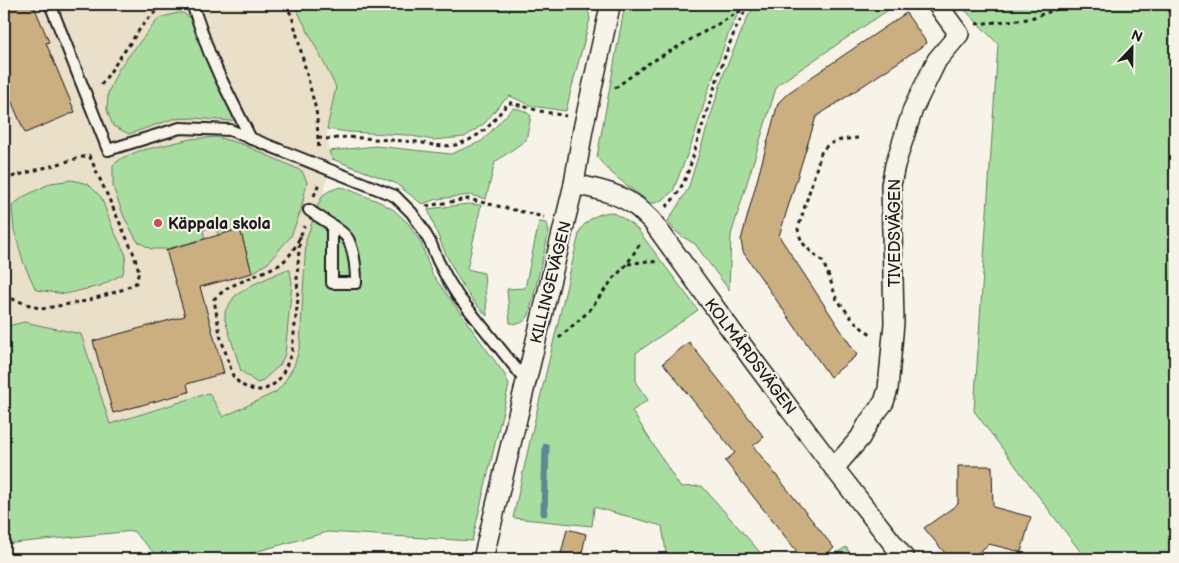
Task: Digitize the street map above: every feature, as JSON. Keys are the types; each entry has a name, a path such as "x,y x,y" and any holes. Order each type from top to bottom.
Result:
{"street":[{"name":"KILLINGEVÄGEN","path":"482,559 574,184 608,4"},
{"path":"936,4 953,26"},
{"name":"TIVEDSVÄGEN","path":"834,468 860,438 868,422 884,402 888,389 894,323 891,185 895,165 914,109 936,60 959,34 953,26"},
{"name":"KOLMÅRDSVÄGEN","path":"574,184 606,192 624,199 638,208 652,221 755,363 905,559"}],"lane":[{"path":"50,4 108,150 180,128 230,130 395,196 412,213 431,244 438,261 458,296 526,382"},
{"path":"192,4 209,52 251,139"},
{"path":"309,210 332,225 348,238 355,260 356,283 332,283 332,225"}],"path":[{"path":"89,102 144,23 163,4"},
{"path":"285,4 292,16 316,110 322,167 319,185 300,236 285,260 279,265 227,288 214,298 220,335 233,376 241,384 254,390 264,390 281,377 292,351 298,299 297,277 300,236"},
{"path":"953,26 1028,19 1063,7 1063,4"},
{"path":"588,106 646,65 749,5"},
{"path":"532,355 559,338 588,312 627,264 652,221 676,196 690,167 729,44 749,5"},
{"path":"318,138 347,137 444,146 456,145 481,133 508,103 567,116"},
{"path":"858,138 841,140 828,144 823,148 798,229 802,242 823,262 836,298 853,320 863,330 893,342"},
{"path":"4,179 108,150"},
{"path":"4,296 41,308 86,300 118,291 136,283 139,271 133,252 89,155"},
{"path":"428,205 468,199 565,221"}],"shaded area":[{"name":"Käppala skola","path":"4,4 433,4 336,87 327,129 329,151 332,159 323,195 318,205 303,270 300,346 294,366 276,392 222,417 209,393 110,424 81,334 24,322 4,327"}],"green space":[{"path":"294,4 587,4 590,19 566,111 532,106 510,96 501,103 485,123 465,137 433,140 406,135 327,129 336,87"},
{"path":"625,4 743,4 729,32 694,137 673,191 664,199 655,203 650,203 622,182 597,157"},
{"path":"758,4 897,4 777,85 731,235 729,290 695,244 674,230 668,221 688,189 725,70 749,14"},
{"path":"959,4 1175,4 1175,559 1086,559 974,411 998,44"},
{"path":"183,13 189,17 235,118 231,121 194,118 173,119 129,134 113,126 107,110 108,93 119,68 159,18"},
{"path":"513,108 527,112 531,116 526,140 495,162 486,199 470,195 437,199 422,204 395,183 332,159 329,151 376,146 451,154 482,141"},
{"path":"216,137 242,144 302,171 307,182 301,210 291,236 268,263 252,273 240,229 218,235 216,226 203,230 205,239 166,249 151,249 137,241 124,217 113,187 113,165 122,158 139,151 191,139"},
{"path":"72,180 88,184 101,197 113,229 126,255 123,274 100,286 65,294 36,290 24,264 14,230 12,206 23,197 51,183"},
{"path":"340,187 380,202 394,210 409,224 421,243 432,274 505,375 509,385 472,541 328,532 229,559 160,559 133,531 4,544 4,327 24,322 81,334 110,424 209,393 223,417 276,392 294,366 300,346 306,240 323,195"},
{"path":"468,204 481,205 467,269 484,273 487,316 471,298 458,277 441,244 428,209"},
{"path":"610,212 618,215 638,230 698,310 636,353 636,383 648,400 632,411 680,487 702,486 766,559 667,559 662,526 594,507 592,526 513,518 580,230 593,218"},
{"path":"539,222 547,223 549,232 529,315 521,323 510,323 507,289 525,288"},
{"path":"285,270 290,270 292,283 285,354 280,365 261,382 257,383 241,371 225,320 225,311 235,296 252,285"},
{"path":"846,547 854,559 827,559"}],"building":[{"path":"4,4 33,4 49,42 46,43 75,112 25,133 10,98 4,100"},
{"path":"906,13 927,43 816,117 779,236 857,355 830,377 743,252 741,240 778,103 788,93"},
{"path":"240,229 252,273 200,287 224,373 187,384 189,392 113,413 93,341 185,316 166,250"},
{"path":"689,342 764,437 753,446 834,548 820,559 803,559 725,461 735,453 663,363"},
{"path":"958,466 992,466 993,507 1031,517 1021,552 989,544 970,559 950,559 924,528 958,504"},
{"path":"567,529 586,534 581,558 561,554"}],"waterway":[{"path":"544,513 546,447"}],"place":[{"name":"Käppala skola","path":"158,223"}]}
